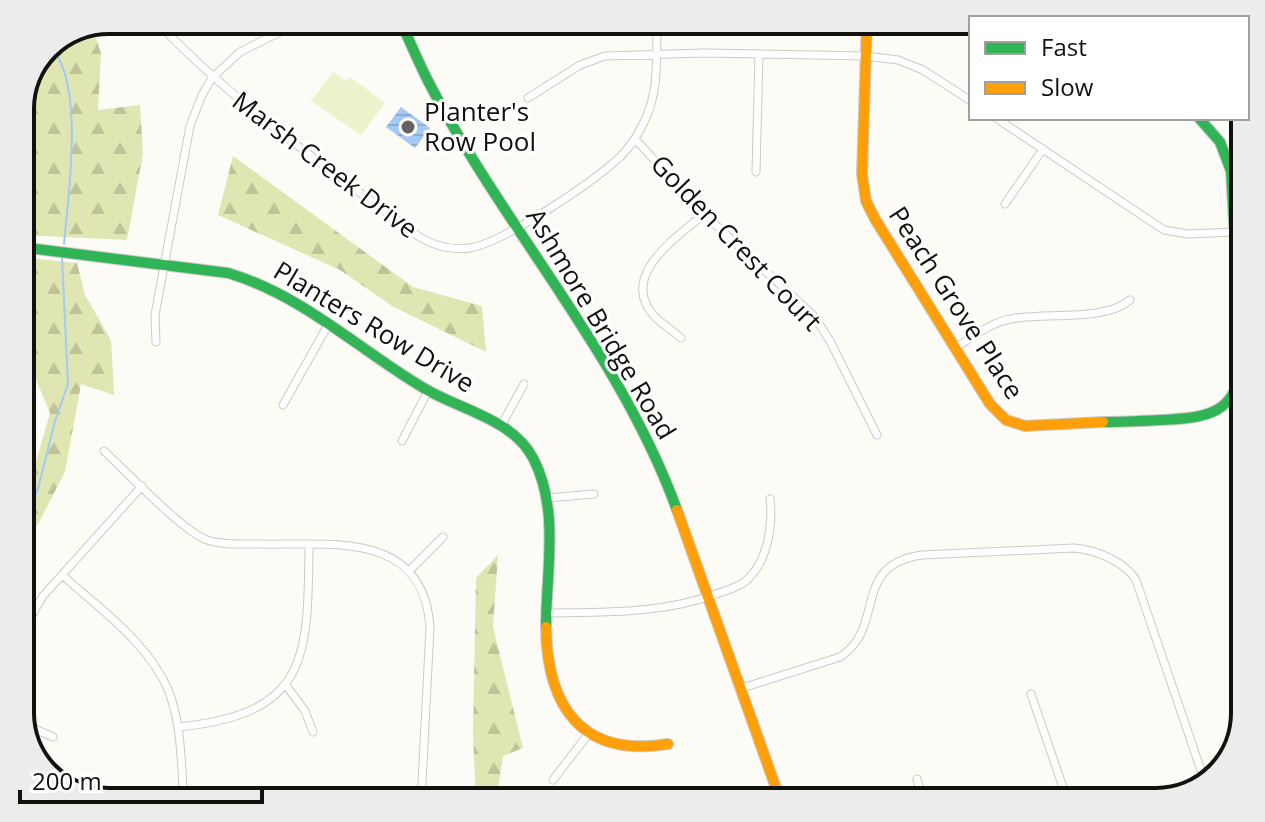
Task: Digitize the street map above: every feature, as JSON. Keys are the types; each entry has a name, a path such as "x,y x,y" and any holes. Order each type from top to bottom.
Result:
{"street":[{"name":"Marsh Creek Drive","path":"169,34 212,78 262,118 429,242 447,248 469,248 490,242 518,227 608,167 635,139"},
{"path":"156,342 155,315 190,126 212,78 232,58 273,34"},
{"name":"Ashmore Bridge Road","path":"406,34 428,81 596,348 643,430 668,486 776,788"},
{"path":"635,139 653,99 657,34"},
{"name":"Peach Grove Place","path":"866,34 862,174 866,201 996,412 1016,424 1049,426 1185,420 1210,415 1231,396"},
{"path":"528,98 591,60 619,54 656,53 865,56 911,64 969,100"},
{"path":"756,172 759,54"},
{"path":"999,120 1164,230 1188,234 1231,232"},
{"name":"Peach Grove Place","path":"1201,120 1217,134 1227,151 1231,171"},
{"name":"Golden Crest Court","path":"635,139 704,214 814,316 830,341 877,435"},
{"path":"1005,204 1043,149"},
{"path":"681,338 651,311 644,295 644,279 655,257 704,214"},
{"name":"Planters Row Drive","path":"34,249 164,264 253,279 283,294 428,391 501,426 518,439 534,458 547,498 548,664 553,687 568,715 589,733"},
{"path":"955,348 1000,321 1106,312 1130,300"},
{"path":"283,405 328,325"},
{"path":"501,426 524,384"},
{"path":"402,441 428,391"},
{"path":"104,451 187,528 207,540 233,544 368,548 394,558 409,571 426,601 430,628 422,788"},
{"path":"34,611 43,596 142,486"},
{"path":"547,498 594,494"},
{"path":"547,613 647,611 706,598 742,584 755,570 769,538 770,499"},
{"path":"409,571 443,537"},
{"path":"178,727 228,721 246,714 285,684 296,667 307,633 309,546"},
{"path":"739,689 848,652 862,629 879,578 901,559 922,555 1087,549 1124,566 1136,580 1201,772"},
{"path":"62,575 152,661 170,694 178,727 183,788"},
{"path":"285,684 305,711 313,732"},
{"path":"1031,694 1063,788"},
{"path":"37,730 53,737"},
{"path":"553,780 589,733 625,747 650,748 668,744"},
{"path":"917,779 919,788"}],"green space":[{"path":"95,35 101,53 98,110 140,105 143,154 127,240 34,236 35,95 56,56"},
{"path":"333,72 346,81 350,77 385,103 361,135 311,101"},
{"path":"233,156 413,287 482,306 486,352 392,306 340,270 218,215"},
{"path":"34,258 77,263 85,295 111,340 114,395 81,384 65,472 34,529 34,469 50,413 35,377"},
{"path":"498,555 493,627 523,748 503,756 498,788 475,788 473,734 476,578"}],"water":[{"name":"Planter's Row Pool","path":"401,107 430,128 415,148 386,127"}],"waterway":[{"path":"56,56 68,84 71,111 71,169 64,244"},
{"path":"34,498 68,384 62,258"}],"traffic: fast":[{"path":"406,34 458,135 625,397 677,510"},
{"path":"1201,120 1220,142 1231,171"},
{"path":"34,249 228,273 255,283 305,308 422,387 512,433 533,458 546,498 550,541 546,627"},
{"path":"1103,422 1192,418 1216,410 1231,397"}],"traffic: slow":[{"path":"867,34 862,174 866,201 875,219 990,404 1006,420 1025,426 1103,422"},
{"path":"677,510 776,788"},
{"path":"546,627 553,681 562,703 575,721 592,734 613,743 638,746 668,744"}],"place":[{"name":"Planter's Row Pool","path":"408,127"}]}
